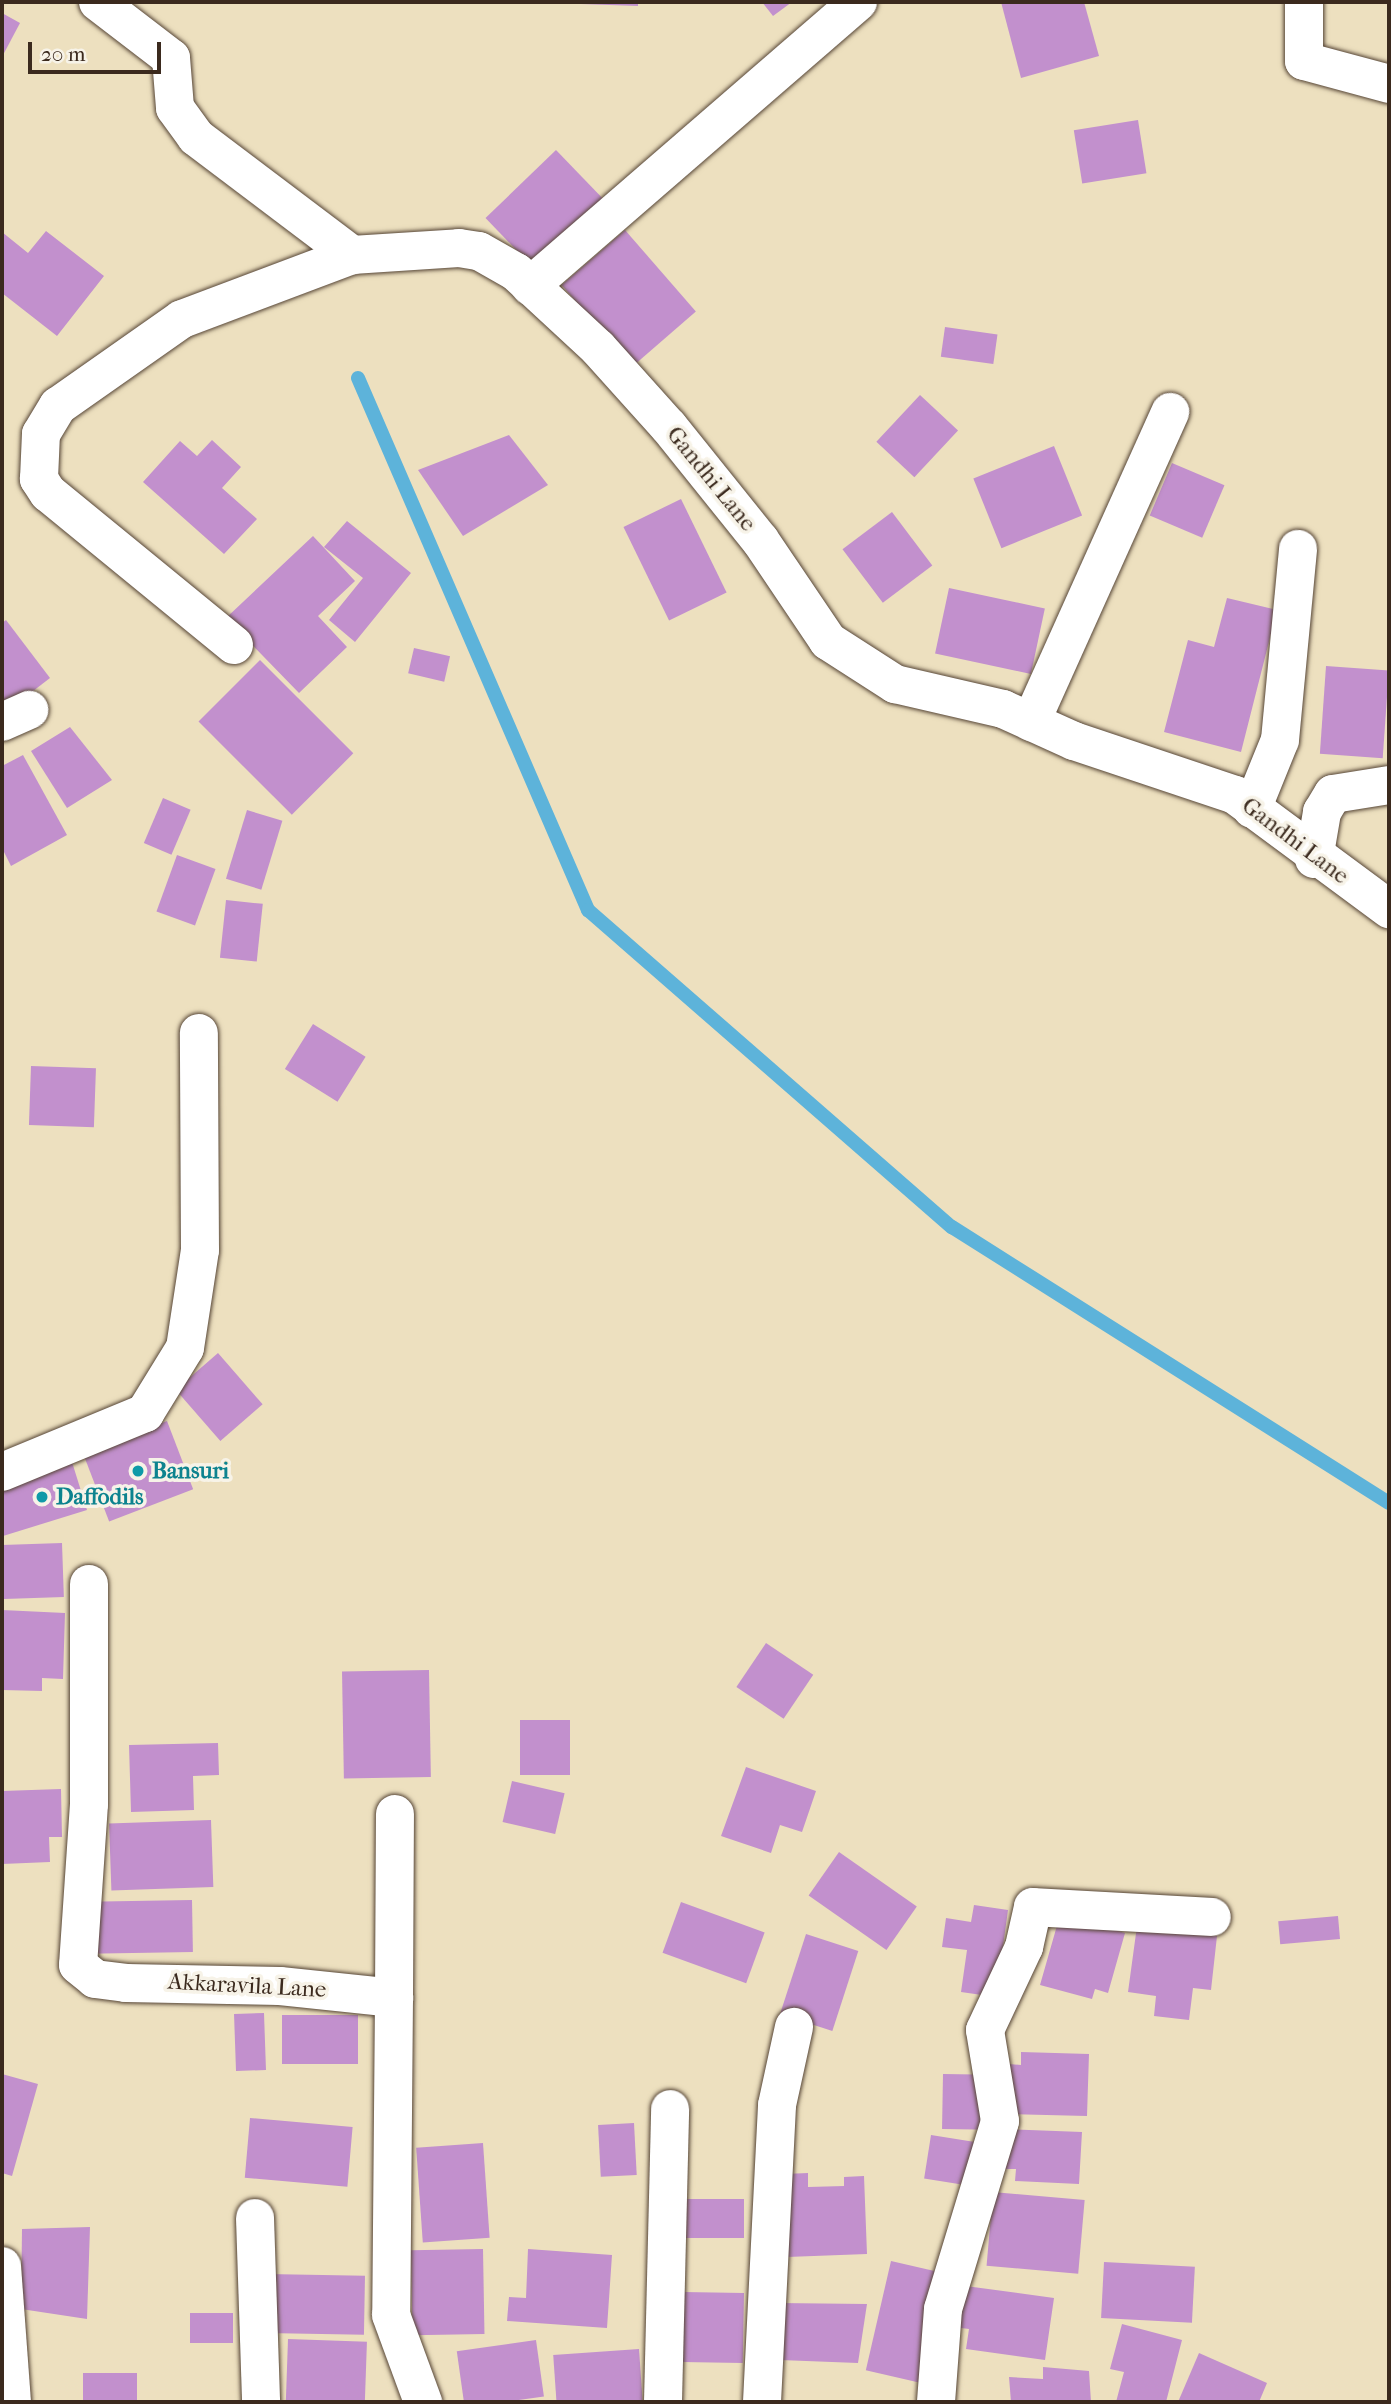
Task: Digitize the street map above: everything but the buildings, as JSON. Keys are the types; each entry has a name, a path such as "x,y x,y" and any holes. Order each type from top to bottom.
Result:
{"street":[{"path":"97,2 171,58 175,108 195,137 352,255"},
{"path":"530,286 858,2"},
{"path":"1304,2 1304,61 1389,84"},
{"name":"Gandhi Lane","path":"234,645 47,494 39,479 41,434 58,406 181,319 352,255 479,251 530,286 598,348 669,427 760,540 828,641 895,684 1003,709 1031,722 1235,795 1314,859 1389,908"},
{"path":"1031,722 1170,412"},
{"path":"1252,809 1280,740 1298,549"},
{"path":"1314,859 1322,812 1333,794 1389,785"},
{"path":"2,1472 145,1413 184,1348 200,1250 198,1033"},
{"name":"Akkaravila Lane","path":"89,1584 89,1804 78,1965 95,1979 126,1983 279,1986 394,1998"},
{"path":"395,1814 391,2315 423,2402"},
{"path":"936,2402 943,2309 1000,2121 985,2030 1024,1947 1033,1907 1212,1917"},
{"path":"762,2402 777,2105 794,2027"},
{"path":"663,2402 670,2109"},
{"path":"255,2218 261,2402"},
{"path":"2,2266 12,2402"}],"waterway":[{"path":"358,378 588,910 952,1227 1389,1503"}],"place":[{"name":"Bansuri","path":"138,1471"},
{"name":"Daffodils","path":"42,1497"}]}
